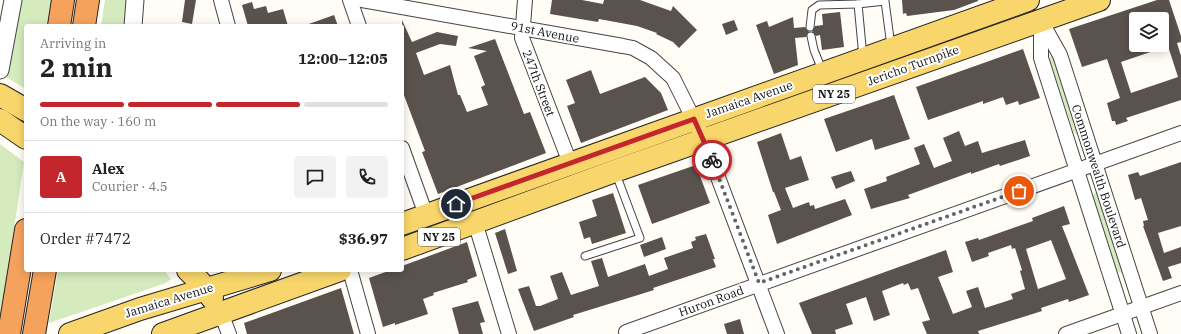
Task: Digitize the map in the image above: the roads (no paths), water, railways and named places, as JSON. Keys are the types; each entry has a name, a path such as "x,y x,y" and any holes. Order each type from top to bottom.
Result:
{"highway":[{"path":"58,24 63,0"},
{"path":"84,24 88,0"},
{"path":"9,334 24,242"},
{"path":"34,334 45,272"}],"main road":[{"name":"Jamaica Avenue","path":"404,223 1028,0"},
{"name":"Jericho Turnpike","path":"704,140 964,46 1099,0"},
{"path":"4,97 24,109"},
{"path":"1,120 24,137"},
{"name":"NY 25","path":"404,248 704,140"},
{"path":"475,222 477,211 486,202 520,189 531,177"},
{"path":"190,272 205,288 221,313"},
{"name":"Jamaica Avenue","path":"80,332 205,288 263,272"},
{"path":"281,291 289,279 291,272"},
{"path":"163,334 334,272"}],"street":[{"path":"0,70 2,49 13,0"},
{"path":"133,24 135,0"},
{"path":"221,0 227,24"},
{"path":"350,0 358,24"},
{"name":"91st Avenue","path":"362,0 623,46 642,52 659,64 673,78 704,140 777,334"},
{"name":"247th Street","path":"525,0 521,28 522,38 570,164"},
{"name":"Commonwealth Boulevard","path":"1035,0 1041,20 1060,55 1150,334"},
{"name":"Commonwealth Boulevard","path":"1041,20 1042,58 1129,334"},
{"name":"Huron Road","path":"626,332 759,283 1181,133"},
{"path":"404,154 426,215"},
{"path":"475,222 509,334"},
{"path":"351,272 368,334"},
{"path":"1066,334 1181,293"},
{"path":"221,313 229,334"}],"lane":[{"path":"810,27 812,10 819,5 858,4 885,1 892,49"},
{"path":"858,4 863,59"},
{"path":"811,36 814,50 823,73"},
{"path":"586,256 640,238 615,171"}]}
